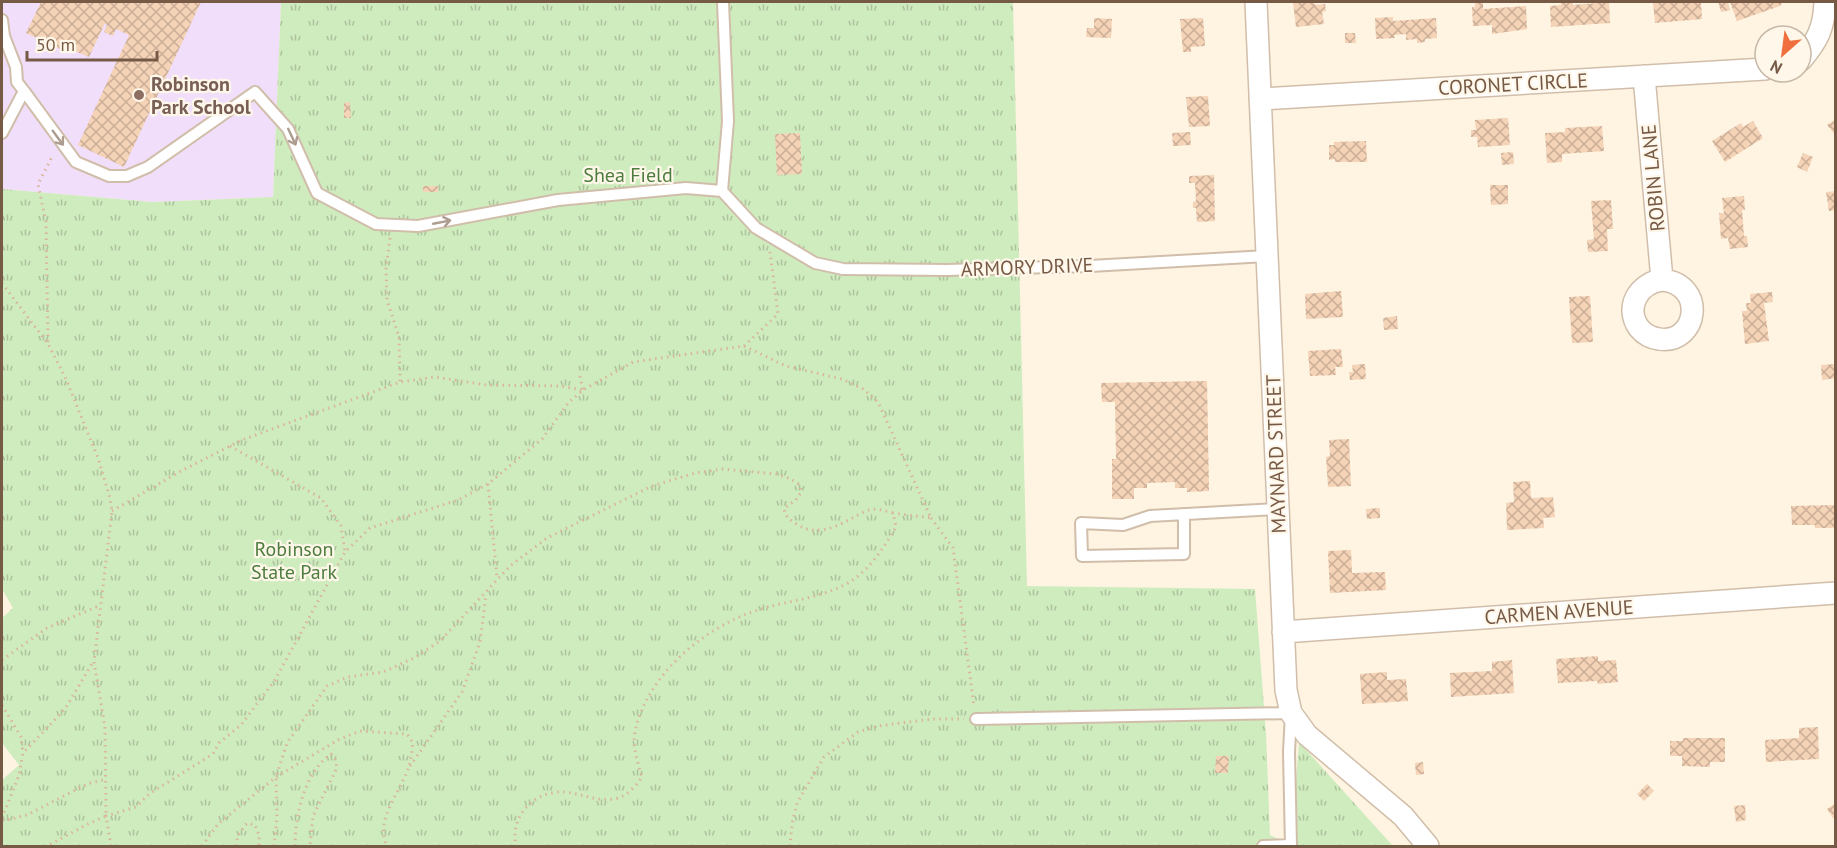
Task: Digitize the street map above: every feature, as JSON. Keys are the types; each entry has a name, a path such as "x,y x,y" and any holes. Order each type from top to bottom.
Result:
{"street":[{"name":"MAYNARD STREET","path":"1256,2 1286,690 1291,713 1307,735 1403,816 1428,846"},
{"path":"1813,45 1823,27 1825,2"},
{"name":"CORONET CIRCLE","path":"1260,99 1753,70"},
{"name":"ROBIN LANE","path":"1644,76 1662,280"},
{"name":"CARMEN AVENUE","path":"1283,632 1836,593"}],"lane":[{"path":"2,20 3,37 16,67 17,82 76,162 109,176 127,176 148,167 255,92 288,129 316,193 376,224 418,226 558,200 686,188 722,191 728,121 723,2"},
{"path":"2,133 24,91"},
{"name":"ARMORY DRIVE","path":"722,191 756,228 815,262 843,269 947,270 1090,266 1267,256"},
{"path":"1184,514 1184,554 1082,556 1081,523 1123,525 1150,516 1184,514 1278,509"},
{"path":"976,719 1291,713 1288,752 1291,846 1263,846"}],"path":[{"path":"48,344 46,222 38,184 61,141"},
{"path":"392,225 386,268 387,300 399,337 400,382"},
{"path":"744,346 778,314 767,234"},
{"path":"2,283 48,344 66,379 98,458 110,498 112,511 94,662 105,727 106,816 111,846"},
{"path":"47,846 106,816 136,807 149,794 213,754 219,743 241,725 275,680 345,552 370,528 458,500 488,484 542,439 569,402 583,390 633,362 744,346 786,366 842,379 863,389 878,402 931,518 953,548 976,719 933,719 878,726 858,732 824,757 797,803 790,846"},
{"path":"580,376 583,390"},
{"path":"112,511 230,446 400,382 435,377 487,385 560,386 583,390"},
{"path":"230,446 321,498 341,526 345,552"},
{"path":"274,846 277,818 276,777 286,743 327,686 348,677 383,672 414,658 440,641 497,578 548,538 652,486 695,473 723,469 776,474 800,485 801,492 796,500 784,508 790,520 806,530 828,529 867,510 881,509 893,513 931,518"},
{"path":"488,484 497,578"},
{"path":"516,846 514,836 520,812 535,798 558,792 600,800 619,798 634,788 642,777 634,752 634,733 657,681 676,661 719,626 752,612 822,594 846,584 867,568 896,527 893,513"},
{"path":"387,846 382,836 386,818 409,767 462,692 480,642 486,592"},
{"path":"2,660 47,628 101,605"},
{"path":"23,753 65,709 94,662"},
{"path":"2,705 21,737 23,753 19,775 2,820"},
{"path":"202,846 218,824 276,777 338,740 360,731 407,734 413,743 409,767"},
{"path":"295,846 295,824 304,792 322,760 330,754 335,759 337,768 313,816 310,846"},
{"path":"2,820 27,814 87,784 106,779"},
{"path":"236,846 238,835 248,823 255,825 260,835 259,846"}],"shaded area":[{"name":"Robinson Park School","path":"2,2 281,2 273,197 153,202 2,189"}],"green space":[{"name":"Robinson State Park","path":"281,2 1013,2 1027,586 1255,589 1266,734 1270,835 1291,845 1299,742 1393,846 2,846 2,780 19,765 2,743 2,618 13,608 2,589 2,189 153,202 273,197"}],"building":[{"path":"41,2 201,2 124,167 78,145 129,35 116,29 113,36 104,32 107,25 105,23 89,57 68,48 66,52 26,33"},
{"path":"1293,2 1325,4 1326,11 1322,12 1324,24 1296,27"},
{"path":"1475,2 1483,2 1483,9 1526,6 1527,29 1492,34 1492,25 1473,26 1472,7 1475,7"},
{"path":"1561,2 1573,2 1573,5 1609,2 1610,23 1551,27 1550,6 1561,5"},
{"path":"1653,2 1701,2 1702,19 1655,23"},
{"path":"1718,2 1728,2 1730,10 1721,12"},
{"path":"1730,2 1783,2 1780,6 1737,21"},
{"path":"1393,17 1393,21 1436,18 1437,38 1425,39 1425,42 1417,43 1417,39 1406,40 1406,34 1394,35 1395,38 1376,39 1375,18"},
{"path":"1094,18 1112,19 1111,38 1086,37 1087,28 1094,28"},
{"path":"1203,18 1205,46 1191,47 1191,52 1183,52 1180,19"},
{"path":"1345,33 1355,33 1356,43 1345,43"},
{"path":"1208,96 1210,126 1189,127 1186,97"},
{"path":"350,102 351,118 344,118 344,103"},
{"path":"1508,118 1510,145 1478,147 1477,137 1471,137 1471,130 1476,130 1475,120"},
{"path":"1836,119 1836,136 1827,125"},
{"path":"1753,121 1763,138 1725,162 1712,141 1741,123 1743,127"},
{"path":"1602,126 1604,151 1562,154 1562,162 1547,163 1545,133 1565,132 1565,128"},
{"path":"1190,132 1191,145 1173,146 1172,133"},
{"path":"800,133 802,174 777,175 775,134"},
{"path":"1366,141 1367,162 1329,160 1329,145 1334,145 1334,142"},
{"path":"1513,152 1514,164 1502,165 1501,153"},
{"path":"1803,153 1813,157 1807,172 1797,167"},
{"path":"1214,175 1215,221 1197,222 1196,208 1193,208 1193,202 1196,201 1195,183 1189,183 1189,176"},
{"path":"1490,185 1508,185 1508,204 1491,205"},
{"path":"423,186 438,186 438,192 423,192"},
{"path":"1836,191 1836,210 1829,211 1826,192"},
{"path":"1744,196 1745,210 1742,210 1744,236 1747,236 1748,247 1730,249 1728,238 1721,239 1719,213 1724,213 1722,198"},
{"path":"1611,200 1613,229 1607,229 1608,251 1588,252 1587,240 1594,239 1591,201"},
{"path":"1341,291 1343,317 1306,319 1305,294"},
{"path":"1772,292 1773,302 1764,303 1769,341 1745,344 1742,311 1747,311 1746,303 1751,303 1750,294"},
{"path":"1590,296 1593,342 1572,343 1569,297"},
{"path":"1397,316 1398,329 1384,330 1383,318"},
{"path":"1341,349 1343,367 1335,367 1336,375 1310,376 1308,351"},
{"path":"1365,364 1366,379 1350,380 1349,372 1353,372 1352,365"},
{"path":"1836,364 1836,378 1822,380 1821,365"},
{"path":"1207,381 1209,491 1187,492 1187,488 1175,488 1175,482 1147,483 1147,488 1134,488 1134,499 1112,499 1112,459 1116,459 1115,402 1102,402 1101,383"},
{"path":"1349,439 1351,486 1328,487 1326,457 1330,456 1329,440"},
{"path":"1530,481 1531,498 1553,497 1555,517 1543,518 1544,528 1507,530 1506,503 1514,502 1513,482"},
{"path":"1836,505 1836,528 1792,525 1791,506"},
{"path":"1380,508 1380,518 1367,519 1366,509"},
{"path":"1351,550 1352,573 1385,572 1386,590 1330,593 1328,551"},
{"path":"1598,656 1598,661 1616,660 1618,682 1558,683 1556,659"},
{"path":"1512,660 1514,693 1451,697 1450,673 1492,671 1492,662"},
{"path":"1387,672 1387,680 1406,679 1408,701 1362,704 1360,674"},
{"path":"1818,727 1819,759 1766,762 1765,740 1799,738 1799,728"},
{"path":"1683,738 1725,738 1725,762 1710,762 1710,767 1682,766 1682,756 1670,756 1670,741 1683,741"},
{"path":"1216,756 1229,756 1228,773 1215,773"},
{"path":"1423,762 1424,774 1416,775 1415,763"},
{"path":"1647,784 1654,791 1644,801 1637,794"},
{"path":"1836,803 1836,816 1833,818 1827,809"},
{"path":"1745,805 1746,820 1736,822 1734,806"}],"place":[{"name":"Robinson Park School","path":"139,95"}],"park label":[{"name":"Shea Field","path":"628,175"}]}
